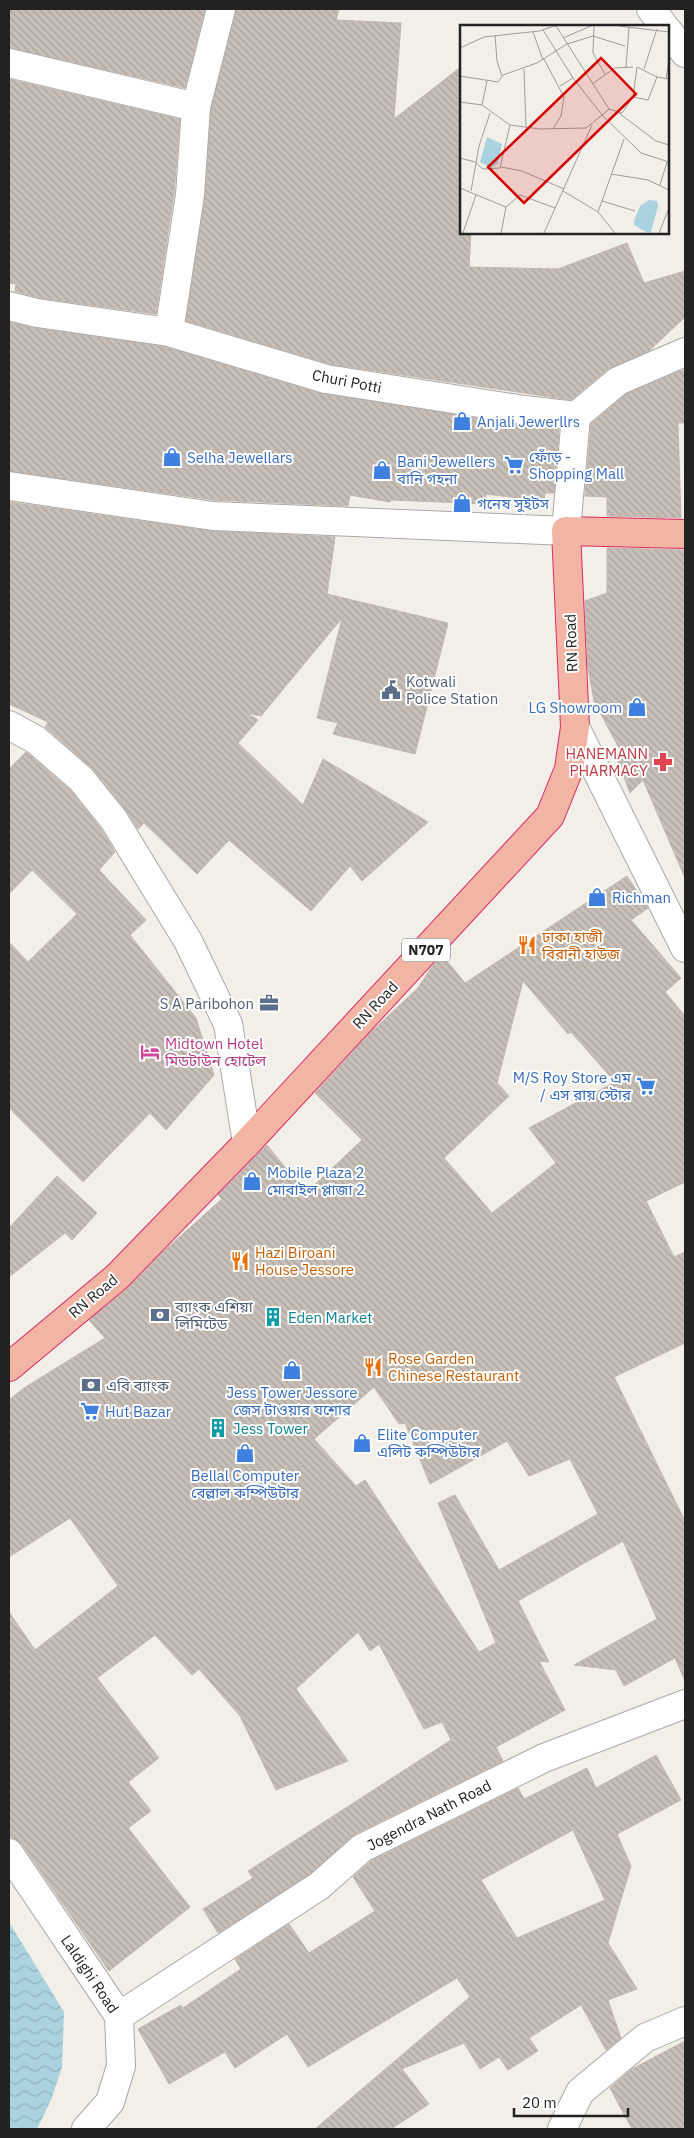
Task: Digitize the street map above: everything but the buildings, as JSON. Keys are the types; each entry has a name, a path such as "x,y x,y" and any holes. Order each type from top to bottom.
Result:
{"highway":[{"path":"566,532 685,534"},
{"name":"RN Road","path":"9,1367 117,1277 247,1142 550,816 569,770 575,727 566,532"}],"street":[{"path":"169,332 190,195 196,107 221,9"},
{"path":"651,9 663,25"},
{"path":"669,32 685,54"},
{"path":"9,63 196,107"},
{"name":"Churi Potti","path":"9,306 37,313 169,332 326,380 576,416"},
{"path":"9,486 213,516 566,532 576,416 618,381 685,352"},
{"path":"9,725 36,740 82,779 114,820 188,940 228,1024 247,1142"},
{"path":"575,727 685,948"},
{"name":"Jogendra Nath Road","path":"118,2016 318,1886 362,1848 544,1758 685,1704"},
{"name":"Laldighi Road","path":"9,1853 118,2016 121,2066 110,2102 86,2129"},
{"path":"562,2129 580,2092 645,2038 685,2021"}],"water":[{"path":"9,1922 64,2012 62,2067 51,2100 37,2129 9,2129"}],"place":[{"name":"Anjali Jewerllrs","path":"462,421"},
{"name":"Selha Jewellars","path":"172,457"},
{"name":"ফোঁড় - Shopping Mall","path":"514,465"},
{"name":"Bani Jewellers বানি গহনা","path":"382,470"},
{"name":"গনেষ সুইটস","path":"462,503"},
{"name":"Kotwali Police Station","path":"391,690"},
{"name":"LG Showroom","path":"637,707"},
{"name":"HANEMANN PHARMACY","path":"663,762"},
{"name":"Richman","path":"597,897"},
{"name":"ঢাকা হাজী বিরানী হাউজ","path":"527,945"},
{"name":"S A Paribohon","path":"269,1003"},
{"name":"Midtown Hotel মিডটাউন হোটেল","path":"150,1052"},
{"name":"M/S Roy Store এম / এস রায় স্টোর","path":"646,1086"},
{"name":"Mobile Plaza 2 মোবাইল প্লাজা 2","path":"252,1181"},
{"name":"Hazi Biroani House Jessore","path":"240,1261"},
{"name":"ব্যাংক এশিয়া লিমিটেড","path":"160,1315"},
{"name":"Eden Market","path":"273,1317"},
{"name":"Rose Garden Chinese Restaurant","path":"373,1367"},
{"name":"Jess Tower Jessore জেস টাওয়ার যশোর","path":"292,1370"},
{"name":"এবি ব্যাংক","path":"91,1385"},
{"name":"Hut Bazar","path":"90,1411"},
{"name":"Jess Tower","path":"218,1428"},
{"name":"Elite Computer এলিট কম্পিউটার","path":"362,1443"},
{"name":"Bellal Computer বেল্লাল কম্পিউটার","path":"245,1453"}]}
